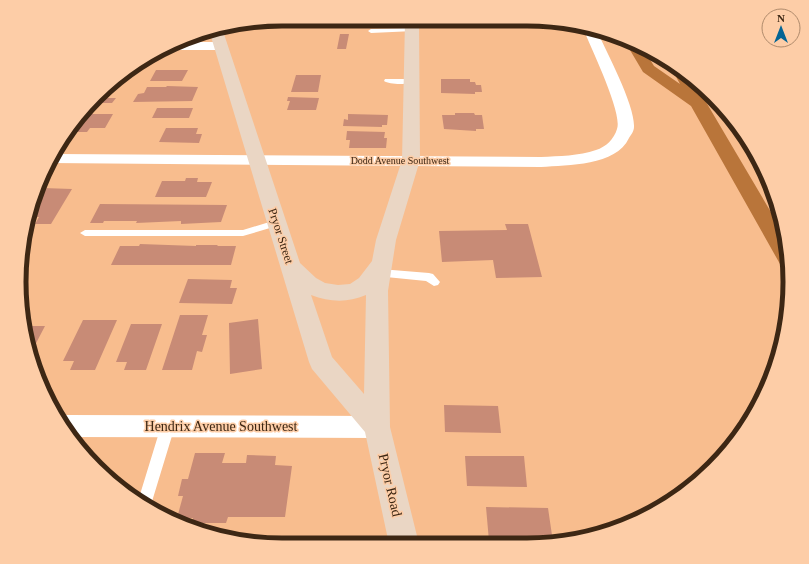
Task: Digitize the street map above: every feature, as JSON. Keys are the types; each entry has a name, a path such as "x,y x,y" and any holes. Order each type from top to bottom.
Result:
{"highway":[{"path":"637,51 648,69 698,104"},
{"path":"686,82 780,246"}],"main road":[{"path":"377,427 377,291 386,240 411,160 412,26"},
{"name":"Pryor Street","path":"218,37 321,362 377,427"},
{"path":"290,266 308,284 325,292 357,290 367,284 381,268"},
{"name":"Pryor Road","path":"377,427 403,538"}],"street":[{"name":"Dodd Avenue Southwest","path":"57,159 541,162 573,160 602,154 618,144 626,128 622,105 592,35"},
{"path":"194,42 218,37"},
{"name":"Hendrix Avenue Southwest","path":"70,426 377,427"}],"lane":[{"path":"371,31 412,26"},
{"path":"388,81 412,81"},
{"path":"85,233 243,233 276,223"},
{"path":"381,268 429,277 434,282"},
{"path":"146,499 168,426"}],"building":[{"path":"340,34 349,34 346,49 337,49"},
{"path":"156,70 188,70 182,81 150,81"},
{"path":"296,75 321,75 318,92 291,92"},
{"path":"441,79 470,79 470,82 475,82 476,85 481,85 482,92 475,92 475,94 441,93"},
{"path":"147,87 198,87 192,101 133,102 138,94 144,93"},
{"path":"288,97 319,98 316,110 287,110 290,101 287,101"},
{"path":"104,98 116,98 112,103 99,103"},
{"path":"157,108 193,108 189,118 152,118"},
{"path":"455,113 474,113 475,115 482,115 484,129 476,129 476,131 444,129 442,115 455,115"},
{"path":"89,114 113,114 105,128 90,128 87,132 75,132"},
{"path":"348,114 388,115 387,125 382,125 382,127 343,126 344,119 348,120"},
{"path":"166,128 198,128 196,134 202,134 199,143 159,142"},
{"path":"347,131 385,132 384,138 387,138 386,148 349,148 350,140 346,140"},
{"path":"186,178 198,178 197,182 212,182 206,197 155,197 162,181 185,181"},
{"path":"44,188 72,189 51,224 35,224 39,217 35,217"},
{"path":"100,204 227,205 221,222 181,224 181,221 136,223 137,221 104,221 103,223 90,223"},
{"path":"505,224 528,224 542,277 496,278 493,260 442,262 439,231 507,230"},
{"path":"140,244 236,246 231,265 111,265 120,246 139,246"},
{"path":"188,279 232,280 230,288 237,288 232,304 179,303"},
{"path":"180,315 208,315 202,335 207,335 202,352 197,351 192,370 162,370"},
{"path":"258,319 262,369 230,374 229,323"},
{"path":"83,320 117,320 95,370 70,370 74,361 63,361"},
{"path":"131,324 162,324 146,370 124,370 127,362 116,362"},
{"path":"30,326 45,326 35,346"},
{"path":"444,405 498,406 501,433 445,432"},
{"path":"195,453 225,453 222,463 246,463 247,455 276,456 275,465 292,466 285,517 228,517 226,523 197,523 192,522 193,518 182,518 178,516 183,496 178,496 182,479 188,479"},
{"path":"465,456 524,456 527,487 467,486"},
{"path":"486,507 548,508 552,536 489,538"}]}
